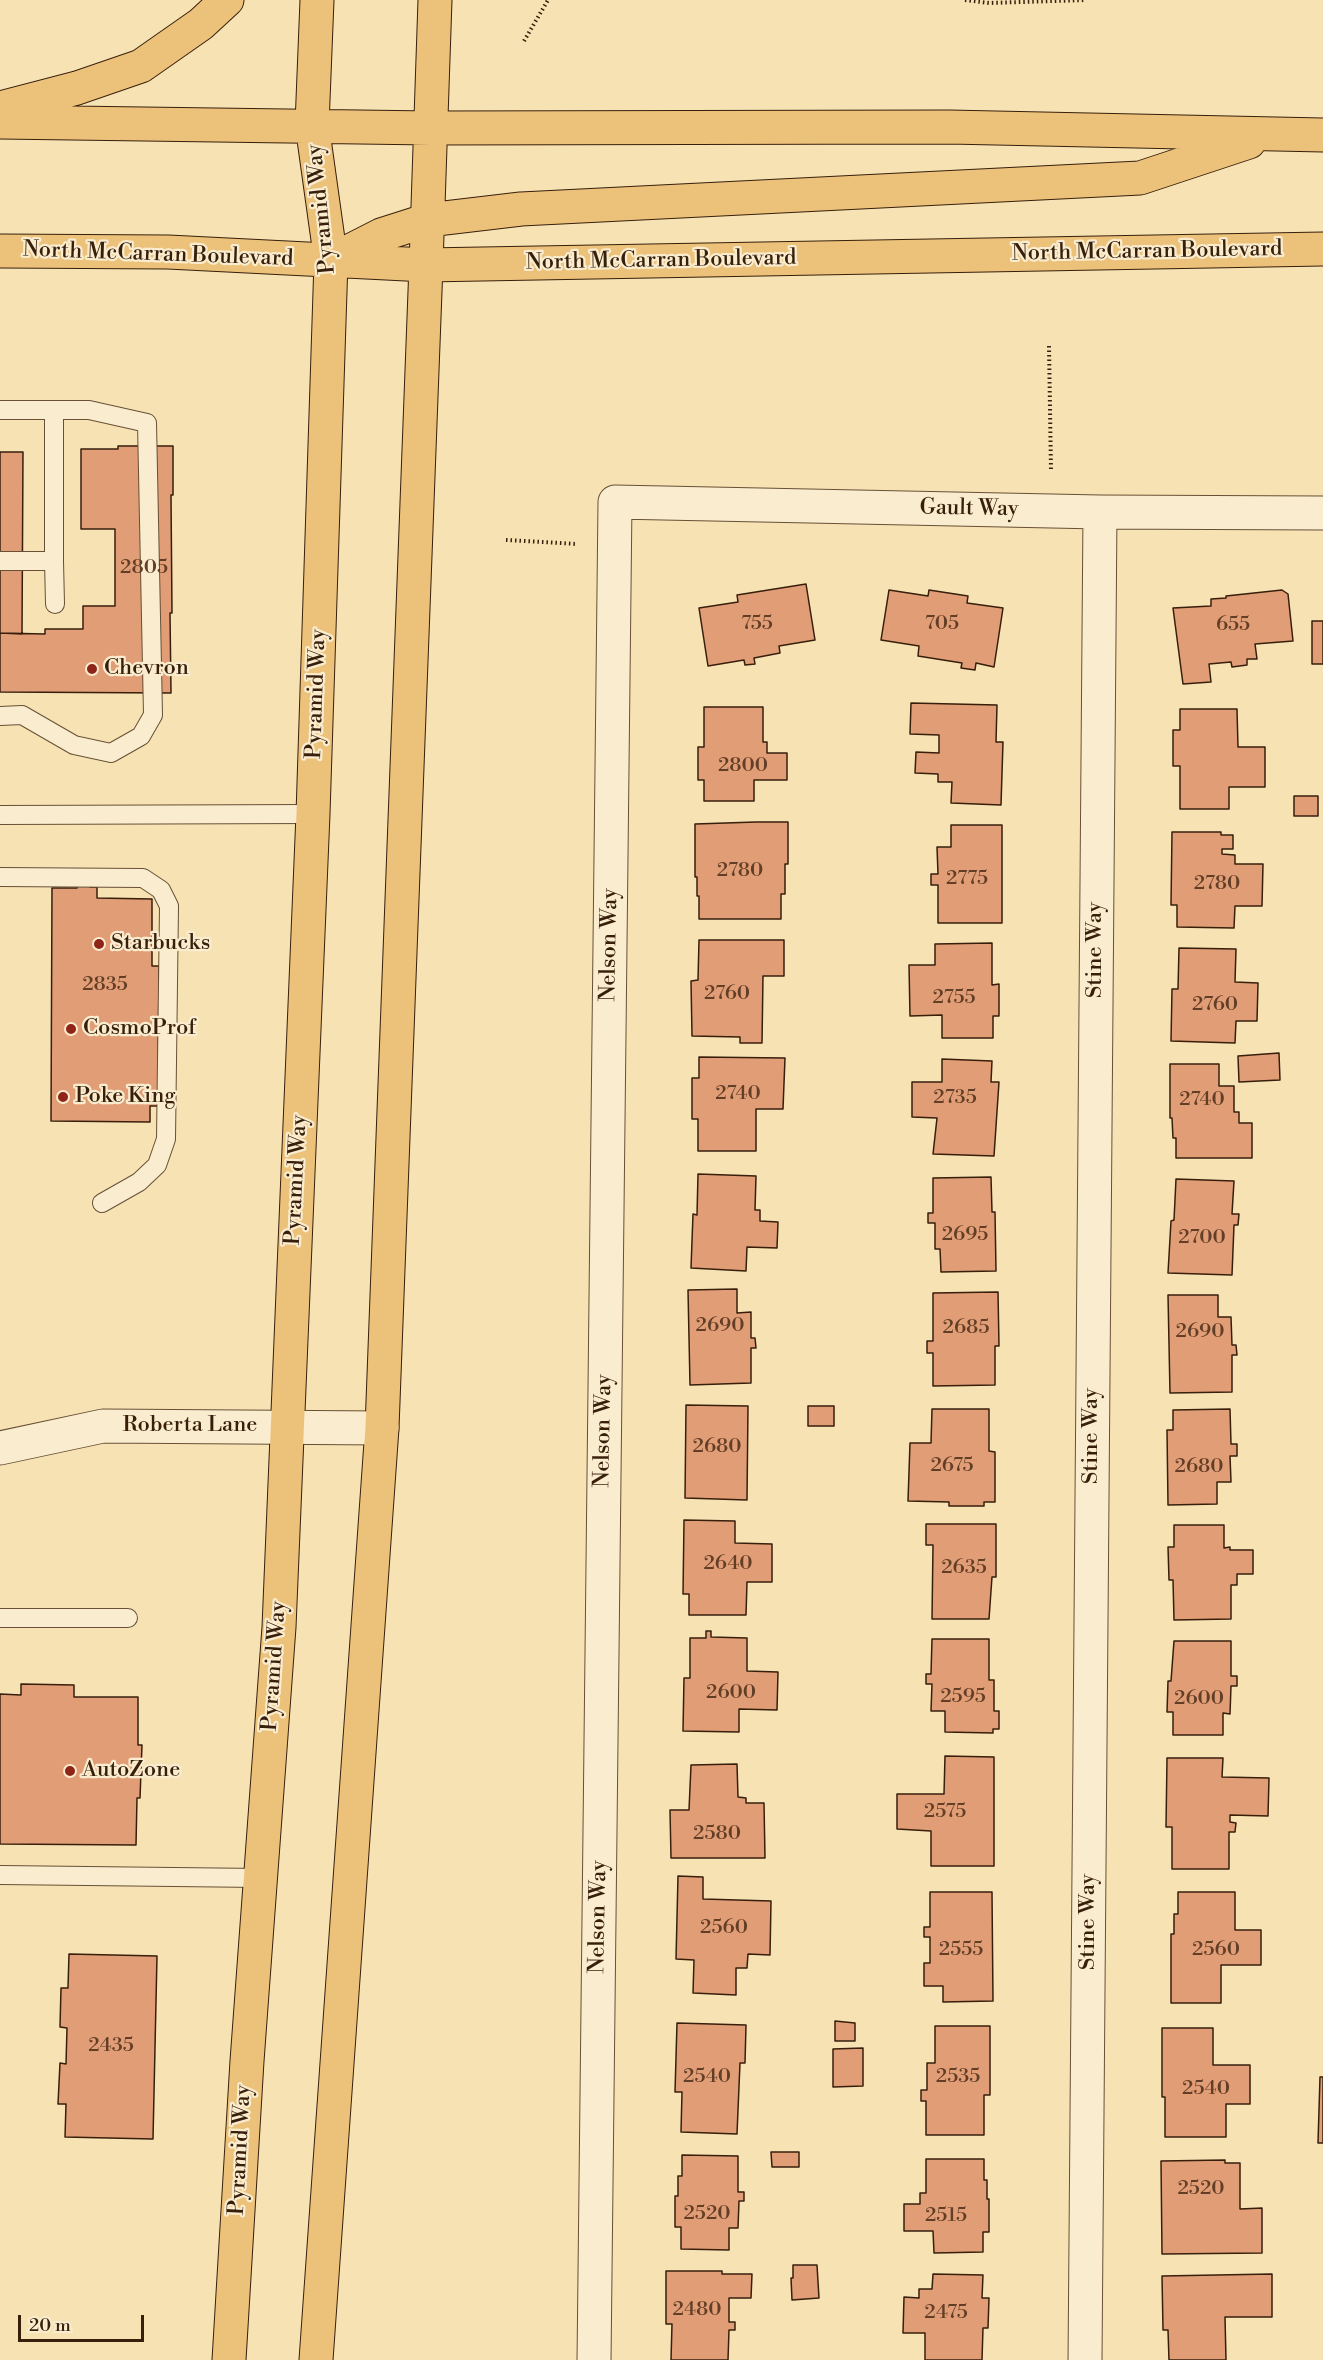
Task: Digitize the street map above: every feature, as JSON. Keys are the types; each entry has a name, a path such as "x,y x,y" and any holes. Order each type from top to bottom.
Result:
{"main road":[{"path":"0,108 77,88 141,66 201,24 227,0"},
{"name":"Pyramid Way","path":"229,2360 247,2061 279,1627 313,814 332,261 312,125 317,0"},
{"path":"316,2360 382,1428 435,0"},
{"path":"0,122 431,128 949,127 1323,135"},
{"path":"332,261 381,235 428,220 521,209 1140,178 1270,135"},
{"name":"North McCarran Boulevard","path":"0,251 168,252 426,265 1323,249"}],"street":[{"name":"Gault Way","path":"615,502 1100,512 1323,513"},
{"name":"Nelson Way","path":"594,2360 615,502"},
{"name":"Stine Way","path":"1085,2360 1100,512"},
{"name":"Roberta Lane","path":"0,1448 103,1426 382,1428"}],"lane":[{"path":"0,410 89,410 147,423 153,715 141,736 111,753 74,745 22,715 0,716"},
{"path":"54,410 55,604"},
{"path":"0,561 54,561"},
{"path":"0,815 313,814"},
{"path":"0,877 143,878 160,890 169,906 166,1139 157,1165 139,1182 102,1203"},
{"path":"0,1618 128,1618"},
{"path":"0,1875 261,1878"}],"path":[{"path":"524,41 548,0"},
{"path":"965,0 989,3 1086,0"},
{"path":"1049,346 1052,511"},
{"path":"506,540 615,545"}],"building":[{"path":"118,446 173,446 171,693 0,692 0,633 45,634 45,629 83,629 83,606 115,606 115,529 81,529 81,449 118,449"},
{"path":"0,452 23,452 22,634 0,633"},
{"path":"806,584 815,640 779,646 780,653 754,658 755,664 745,665 744,660 708,666 699,608 738,602 737,595"},
{"path":"889,590 928,596 929,590 968,596 967,603 1003,608 994,667 976,663 975,670 961,668 962,663 918,656 919,646 881,640"},
{"path":"1282,590 1288,594 1293,641 1255,644 1257,659 1247,659 1247,665 1232,667 1231,662 1209,664 1211,682 1183,684 1173,608 1211,606 1211,599"},
{"path":"1312,621 1323,621 1323,664 1312,664"},
{"path":"911,703 997,705 996,742 1003,742 1001,805 951,803 952,782 938,782 938,774 915,773 916,752 939,753 939,735 910,734"},
{"path":"704,707 763,707 763,742 767,742 767,753 787,753 787,780 754,780 754,801 704,801 704,780 698,780 698,747 704,747"},
{"path":"1180,709 1237,709 1238,747 1265,747 1265,787 1229,787 1229,809 1180,809 1180,766 1173,766 1173,730 1180,730"},
{"path":"1294,796 1318,796 1318,816 1294,816"},
{"path":"788,822 788,864 785,864 785,894 781,894 781,919 699,919 699,896 697,896 697,877 695,877 695,824"},
{"path":"951,825 1002,825 1002,923 938,923 938,885 931,885 931,874 938,874 937,847 951,847"},
{"path":"1172,832 1221,832 1221,835 1233,835 1233,849 1222,849 1222,854 1235,855 1235,864 1263,864 1262,906 1235,906 1234,928 1177,927 1177,905 1171,905"},
{"path":"77,880 90,880 90,887 97,887 97,898 152,899 152,966 159,966 158,1106 150,1106 150,1122 51,1121 52,888 77,888"},
{"path":"699,940 784,940 784,976 763,976 762,1043 740,1043 740,1037 692,1036 691,981 698,980"},
{"path":"992,943 992,985 999,984 999,1016 993,1016 993,1038 942,1038 942,1015 910,1016 909,965 935,965 935,944"},
{"path":"1179,948 1236,949 1235,982 1258,983 1257,1021 1236,1021 1235,1043 1171,1041 1172,989 1178,989"},
{"path":"1279,1053 1280,1080 1239,1082 1238,1056"},
{"path":"699,1057 785,1058 783,1109 756,1109 756,1151 698,1151 698,1119 692,1119 692,1078 699,1078"},
{"path":"942,1059 992,1061 991,1082 999,1082 994,1156 933,1154 937,1118 912,1117 912,1082 942,1082"},
{"path":"1170,1064 1219,1064 1219,1086 1234,1086 1234,1112 1239,1112 1239,1123 1252,1123 1252,1158 1176,1158 1176,1138 1173,1138 1172,1118 1170,1118"},
{"path":"698,1174 756,1176 755,1210 760,1210 760,1221 778,1222 777,1248 747,1247 746,1271 691,1268 693,1214 697,1215"},
{"path":"991,1177 992,1212 995,1212 996,1271 941,1272 940,1249 935,1249 935,1223 928,1223 928,1213 933,1213 933,1178"},
{"path":"1176,1179 1234,1181 1232,1214 1239,1214 1238,1225 1234,1225 1232,1275 1168,1273"},
{"path":"737,1289 737,1313 751,1312 751,1338 755,1338 756,1348 751,1348 751,1383 690,1385 688,1290"},
{"path":"998,1292 999,1346 995,1346 995,1385 933,1386 933,1353 927,1353 927,1341 933,1341 933,1293"},
{"path":"1168,1295 1218,1295 1218,1317 1231,1317 1232,1345 1236,1345 1237,1355 1232,1355 1232,1392 1170,1393"},
{"path":"686,1405 748,1406 747,1500 685,1498"},
{"path":"808,1406 834,1406 834,1426 808,1426"},
{"path":"932,1409 989,1409 989,1451 995,1452 995,1502 984,1502 984,1506 949,1506 949,1502 908,1501 910,1443 931,1443"},
{"path":"1230,1409 1231,1444 1237,1444 1237,1456 1230,1456 1231,1482 1217,1482 1217,1504 1168,1505 1167,1430 1173,1430 1173,1410"},
{"path":"684,1520 735,1521 735,1543 772,1544 772,1582 747,1582 746,1615 689,1615 689,1594 683,1594"},
{"path":"926,1524 996,1524 996,1577 992,1577 989,1619 932,1619 933,1545 926,1545"},
{"path":"1174,1525 1224,1525 1224,1548 1253,1550 1253,1574 1237,1574 1237,1585 1231,1585 1231,1619 1174,1620 1173,1580 1169,1580 1168,1547 1174,1547"},
{"path":"706,1631 711,1631 711,1637 747,1638 747,1671 778,1672 777,1710 739,1709 739,1732 683,1731 684,1678 690,1678 690,1638 706,1638"},
{"path":"932,1639 989,1639 989,1680 994,1680 994,1711 999,1711 999,1729 993,1729 993,1733 945,1732 945,1711 931,1711 932,1684 926,1684 926,1674 931,1674"},
{"path":"1174,1641 1231,1641 1231,1676 1237,1676 1237,1686 1231,1686 1230,1714 1223,1713 1223,1735 1173,1735 1173,1712 1167,1712 1168,1681 1171,1681"},
{"name":"AutoZone","path":"21,1684 74,1685 74,1697 138,1697 138,1745 142,1745 140,1798 137,1798 136,1845 0,1844 0,1694 21,1695"},
{"path":"945,1756 994,1757 994,1866 931,1866 931,1831 897,1829 897,1794 944,1794"},
{"path":"1167,1758 1223,1758 1222,1777 1269,1778 1268,1816 1230,1815 1230,1822 1236,1823 1235,1832 1229,1832 1229,1869 1172,1869 1172,1827 1166,1827"},
{"path":"737,1764 738,1797 746,1798 746,1803 764,1803 765,1858 671,1858 670,1810 689,1810 691,1765"},
{"path":"678,1876 703,1877 703,1899 771,1901 770,1955 748,1954 747,1968 736,1968 736,1995 693,1993 694,1960 676,1959"},
{"path":"930,1892 992,1892 993,2001 943,2002 943,1986 924,1986 924,1963 930,1963 930,1937 924,1937 924,1927 930,1927"},
{"path":"1178,1892 1235,1892 1235,1930 1261,1930 1261,1965 1221,1965 1221,2003 1171,2003 1171,1934 1174,1934 1174,1914 1178,1914"},
{"path":"69,1954 157,1956 153,2139 65,2137 66,2104 58,2104 60,2063 66,2064 67,2028 60,2027 61,1988 68,1988"},
{"path":"835,2021 855,2023 855,2041 835,2041"},
{"path":"677,2023 746,2025 745,2063 740,2063 737,2134 681,2132 682,2092 675,2092"},
{"path":"935,2026 990,2026 990,2095 984,2095 984,2135 926,2135 926,2101 921,2101 921,2090 927,2090 927,2063 935,2063"},
{"path":"1162,2028 1213,2028 1213,2065 1250,2065 1250,2104 1226,2104 1226,2137 1165,2137 1165,2097 1162,2097"},
{"path":"863,2048 863,2086 833,2087 833,2049"},
{"path":"1320,2077 1323,2077 1323,2143 1318,2143"},
{"path":"771,2152 799,2152 799,2167 772,2167"},
{"path":"682,2155 738,2156 738,2192 744,2192 744,2201 739,2201 738,2228 729,2228 729,2250 681,2249 681,2227 675,2227 675,2196 678,2196 678,2176 682,2176"},
{"path":"926,2159 984,2159 984,2180 987,2180 987,2199 989,2199 989,2232 983,2232 983,2252 934,2253 933,2231 904,2231 904,2204 920,2204 920,2193 926,2193"},
{"path":"1225,2160 1225,2163 1240,2163 1240,2209 1262,2208 1262,2253 1162,2254 1161,2161"},
{"path":"793,2265 817,2265 819,2298 792,2300"},
{"path":"666,2271 722,2271 722,2274 752,2274 751,2298 729,2298 729,2322 735,2322 735,2330 729,2330 728,2360 671,2360 672,2324 666,2324"},
{"path":"933,2274 983,2275 982,2298 989,2298 988,2328 983,2328 982,2360 925,2360 925,2333 903,2333 904,2297 919,2298 919,2289 932,2289"},
{"path":"1272,2274 1272,2317 1225,2317 1226,2360 1169,2360 1168,2330 1163,2330 1162,2276"}],"place":[{"name":"Chevron","path":"92,669"},
{"name":"Starbucks","path":"99,944"},
{"name":"CosmoProf","path":"71,1029"},
{"name":"Poke King","path":"63,1097"},
{"name":"AutoZone","path":"70,1771"}]}
